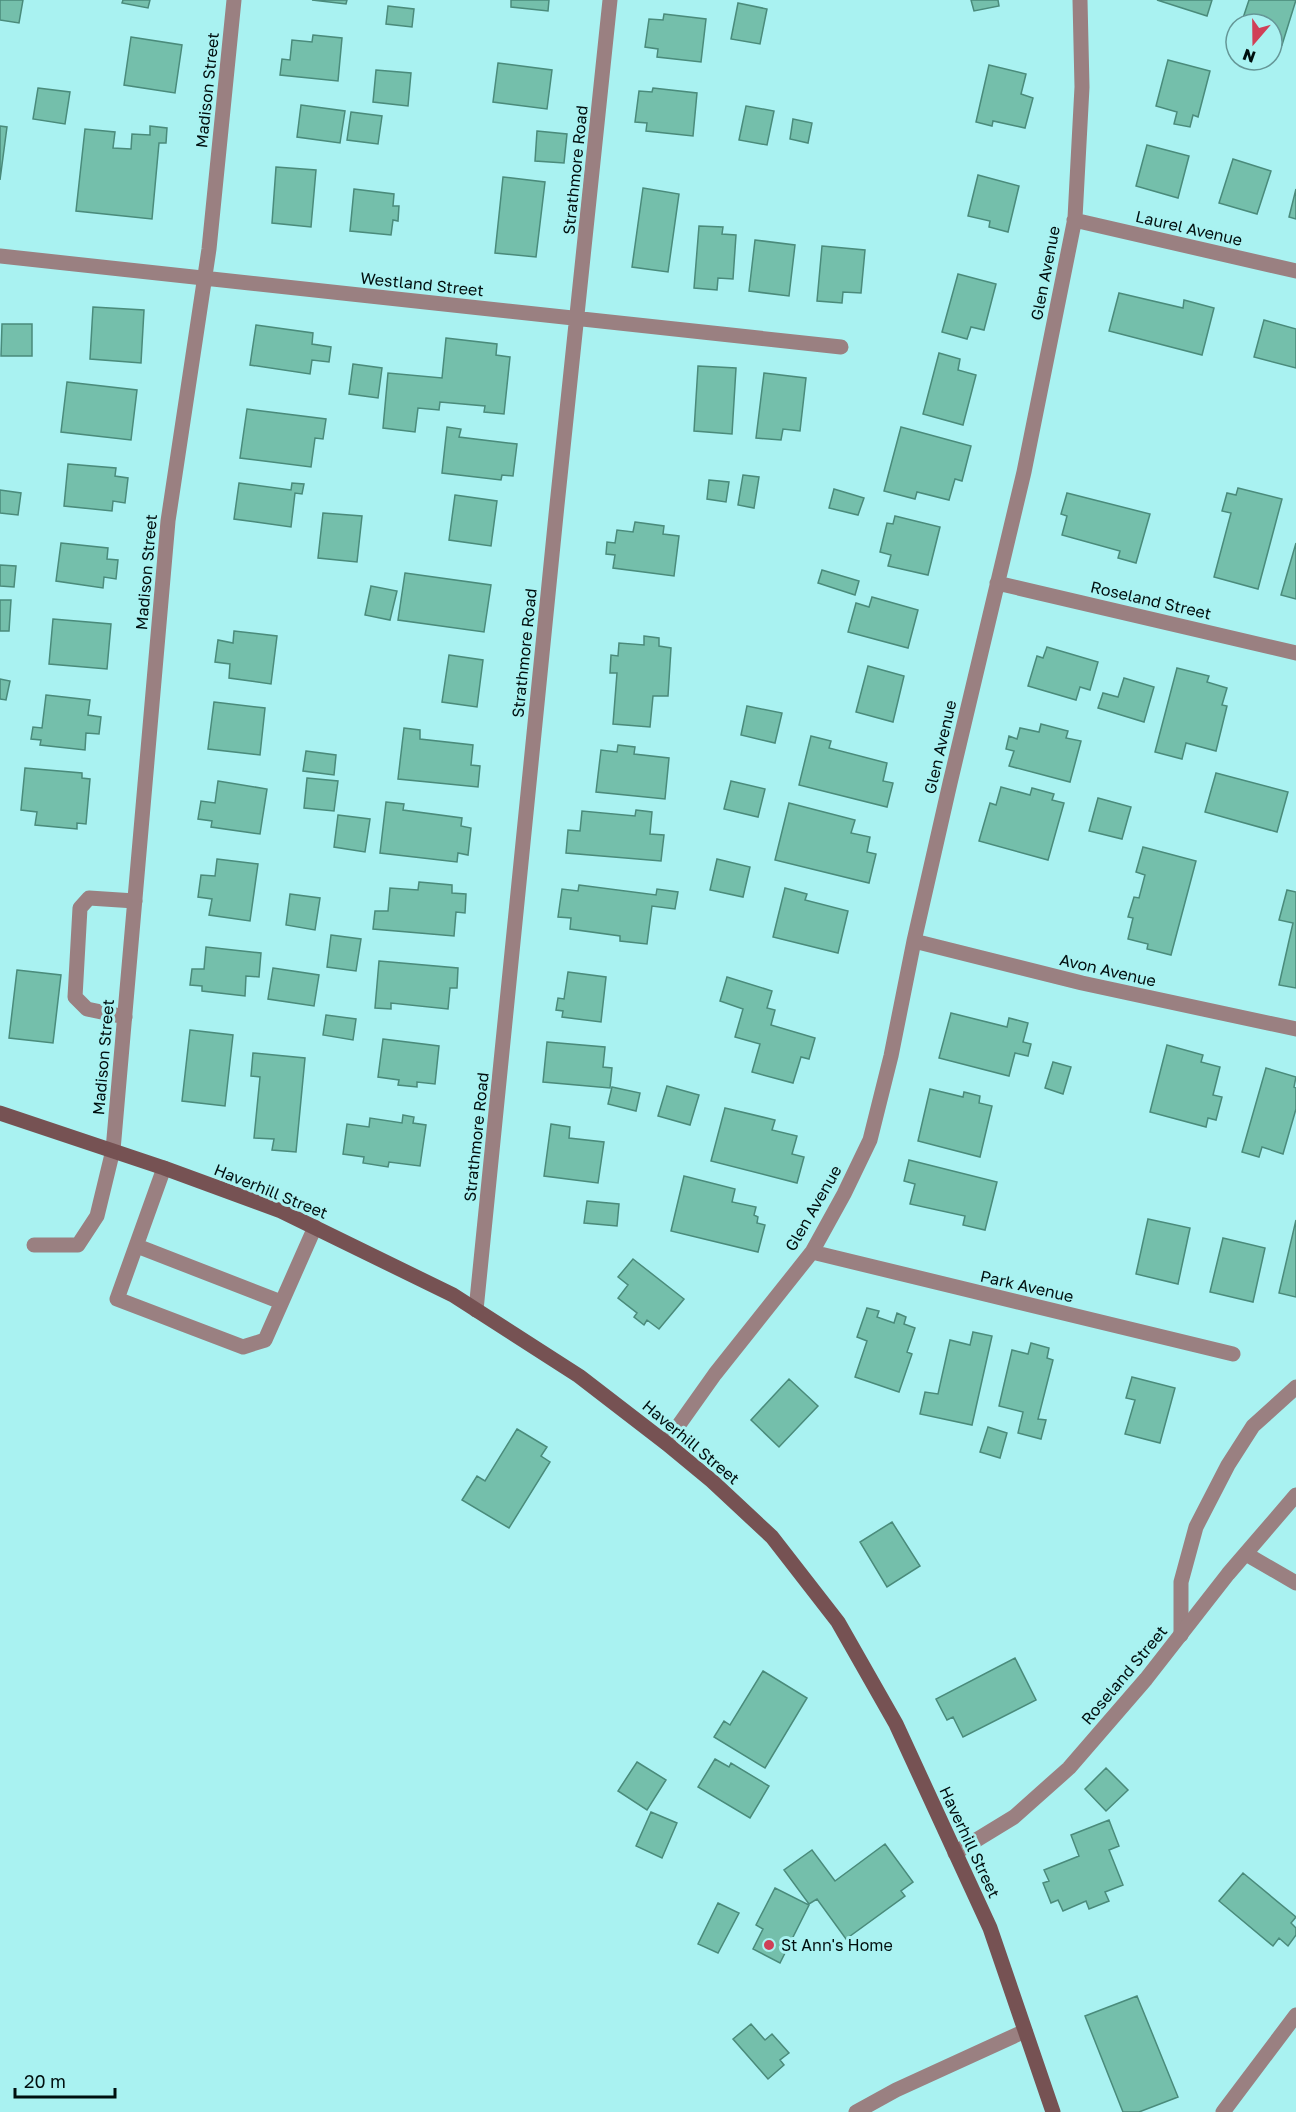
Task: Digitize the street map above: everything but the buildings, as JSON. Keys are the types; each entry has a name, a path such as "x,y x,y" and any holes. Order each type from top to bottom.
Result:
{"main road":[{"name":"Haverhill Street","path":"0,1113 113,1150 281,1211 453,1295 579,1376 712,1481 772,1537 837,1622 896,1724 990,1928 1053,2112"}],"street":[{"name":"Madison Street","path":"34,1245 78,1245 97,1215 113,1150 168,521 204,279 234,0"},
{"name":"Strathmore Road","path":"476,1310 610,0"},
{"name":"Glen Avenue","path":"666,1443 715,1374 812,1252 870,1140 891,1056 914,941 1024,472 1074,220 1082,87 1080,0"},
{"name":"Laurel Avenue","path":"1074,220 1296,271"},
{"name":"Westland Street","path":"0,256 841,347"},
{"name":"Roseland Street","path":"997,583 1296,653"},
{"path":"125,1017 87,1009 75,997 80,908 89,898 135,901"},
{"name":"Avon Avenue","path":"914,941 1082,983 1296,1029"},
{"path":"164,1168 117,1299 243,1347 265,1340 315,1227"},
{"path":"137,1246 281,1302"},
{"name":"Park Avenue","path":"812,1252 1233,1354"},
{"path":"1181,1635 1181,1582 1196,1527 1228,1465 1253,1426 1296,1387"},
{"name":"Roseland Street","path":"955,1853 1014,1816 1069,1768 1146,1679 1296,1495"},
{"path":"1246,1554 1296,1583"},
{"path":"1223,2112 1296,2015"},
{"path":"856,2112 896,2090 1025,2031"}],"place":[{"name":"St Ann's Home","path":"769,1945"}]}
